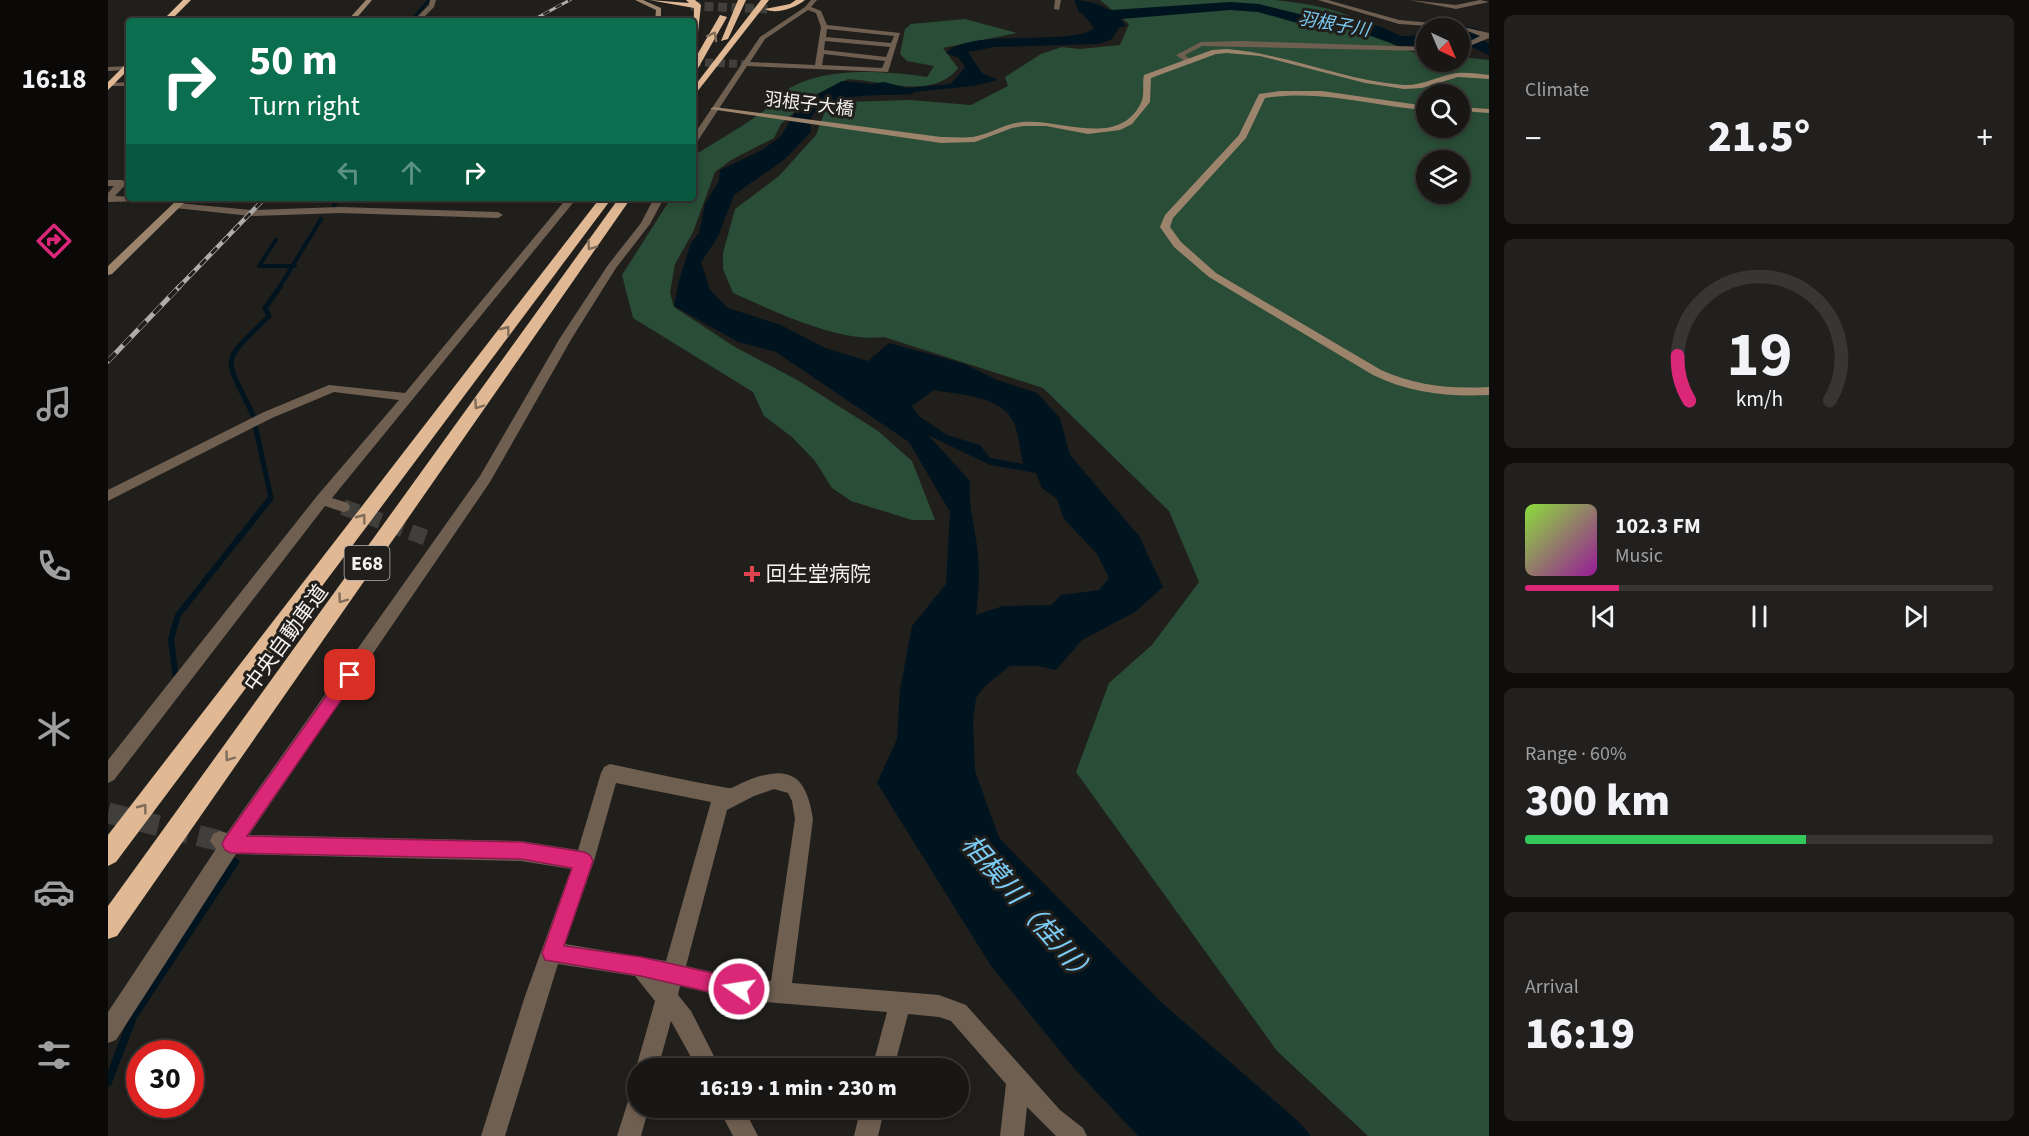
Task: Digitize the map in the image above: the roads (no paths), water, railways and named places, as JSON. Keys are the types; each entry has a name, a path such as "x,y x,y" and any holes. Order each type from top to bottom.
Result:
{"highway":[{"path":"169,18 187,0"},
{"path":"653,0 690,3 698,8 696,24"},
{"path":"696,90 742,0"},
{"path":"696,91 767,4 792,6 801,0"},
{"path":"696,64 727,7"},
{"path":"109,86 126,68"},
{"name":"中央自動車道","path":"108,854 604,201"},
{"name":"中央自動車道","path":"108,927 623,201"}],"street":[{"path":"353,18 369,0"},
{"path":"419,18 432,6 433,0"},
{"path":"638,0 659,9 658,18"},
{"path":"696,137 744,64 771,30 807,8 814,0"},
{"path":"1057,9 1058,0"},
{"path":"1321,0 1399,22 1455,27 1488,36"},
{"path":"1412,0 1456,7 1489,0"},
{"path":"807,8 819,12 824,27 818,68"},
{"path":"744,64 882,71 898,34 824,27"},
{"path":"1470,45 1488,36"},
{"path":"822,39 894,45"},
{"path":"1416,49 1273,43 1201,44 1180,55 1189,62 1215,52 1235,51 1260,54 1365,81 1404,87 1422,86 1458,75 1489,77"},
{"path":"820,52 889,59"},
{"name":"羽根子大橋","path":"714,109 941,140 963,141 1024,124 1102,131 1129,122 1138,112 1146,102 1147,77 1189,62"},
{"path":"108,69 126,66"},
{"path":"109,86 126,84"},
{"path":"1416,107 1328,96 1271,94 1258,100 1251,121 1234,146 1168,217 1165,227 1173,242 1187,254 1245,294 1363,365 1396,381 1424,389 1456,393 1489,391"},
{"path":"1470,110 1489,111"},
{"path":"108,183 122,183 108,198"},
{"path":"108,198 126,198"},
{"path":"108,774 322,500 570,201"},
{"path":"108,1032 226,842 437,542 485,479 566,338 612,267 645,224 657,201"},
{"path":"108,272 181,202 251,213 340,210 498,215"},
{"path":"108,496 322,390 333,388 409,397"},
{"path":"322,500 343,507"},
{"path":"493,1136 536,996 584,861 609,773 722,795 650,1058"},
{"path":"720,804 763,782 781,779 796,788 803,805 804,819 780,993"},
{"path":"226,842 521,850 584,861"},
{"path":"552,953 641,966 739,989 939,1006 958,1012 1052,1118 1075,1136"},
{"path":"641,966 683,1019 704,1058"},
{"path":"886,1058 900,1003"},
{"path":"1012,1136 1018,1079"},
{"path":"629,1136 634,1118"},
{"path":"736,1118 746,1136"},
{"path":"866,1136 870,1118"}],"water":[{"name":"相模川（桂川）","path":"1074,0 1089,2 1110,10 1126,26 1120,27 1111,40 1098,44 995,47 968,52 982,73 998,80 974,86 913,92 913,94 849,98 832,101 819,108 811,118 811,132 785,159 734,195 718,237 701,262 710,290 728,308 781,325 825,348 868,361 889,343 965,364 997,380 1037,393 1060,418 1070,455 1139,536 1163,587 1135,612 1082,640 1056,670 1038,666 1010,666 986,685 976,698 973,720 975,771 999,838 1161,1002 1299,1122 1311,1136 1138,1136 1073,1067 991,966 877,783 897,739 900,690 912,626 946,584 950,512 909,442 776,352 738,342 674,306 691,243 699,233 705,203 719,181 720,170 762,150 781,136 798,108 810,98 842,81 871,84 884,82 907,88 951,84 965,67 959,58 946,53 958,45 998,39 1066,36 1094,28 1079,12","holes":["934,390 967,395 1000,407 1014,423 1023,464 990,458 980,445 947,435 919,416 912,406","928,435 990,465 1036,473 1042,488 1057,499 1064,519 1097,554 1109,578 1099,590 1061,595 1051,605 1003,606 976,615 979,563 970,481"]}],"waterway":[{"path":"414,18 429,0"},
{"name":"羽根子川","path":"1097,16 1230,6 1259,8 1315,23 1351,24 1375,30 1399,41 1416,40"},
{"name":"羽根子川","path":"1470,32 1475,33 1476,38 1471,41 1489,50"},
{"path":"334,206 336,201"},
{"path":"292,266 321,219"},
{"path":"276,240 259,266 292,266"},
{"path":"279,288 292,266"},
{"path":"253,415 236,380 231,361 242,343 269,316 265,308 280,287"},
{"path":"255,425 270,499"},
{"path":"176,680 171,639 178,615 270,499"},
{"path":"108,1082 133,1017 235,862"}],"tunnel":[{"path":"691,6 769,9"},
{"path":"696,62 744,64"},
{"path":"343,507 432,540"},
{"path":"108,813 220,841"}],"railway":[{"path":"537,18 570,0"},
{"path":"178,288 262,201"},
{"path":"108,361 179,287"}],"place":[{"name":"回生堂病院","path":"752,574"}]}
